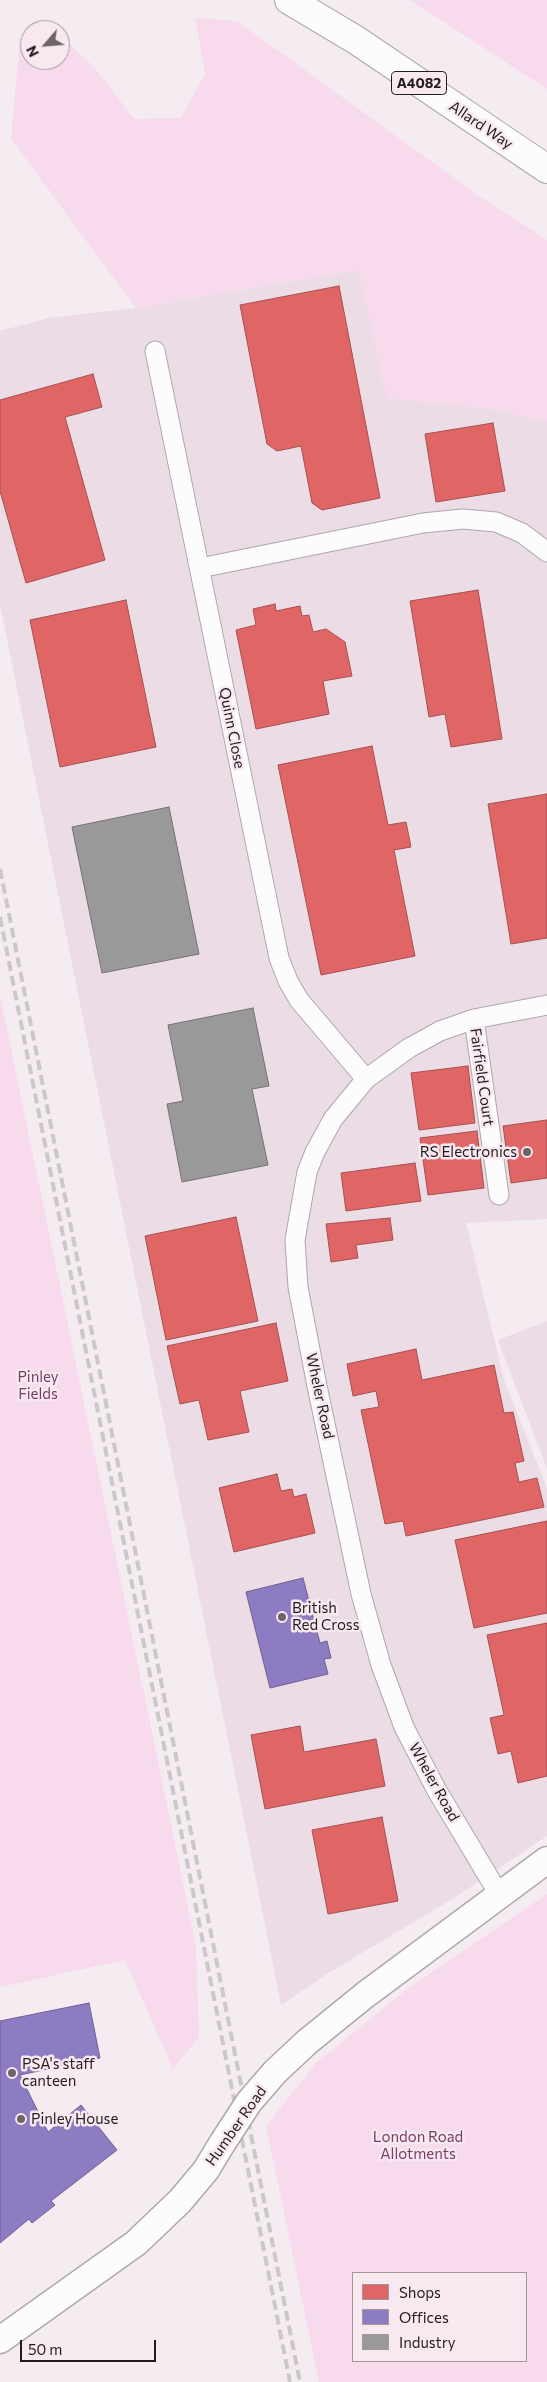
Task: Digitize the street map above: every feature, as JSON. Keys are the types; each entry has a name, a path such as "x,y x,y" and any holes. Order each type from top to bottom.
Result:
{"main road":[{"name":"Allard Way","path":"289,0 356,40 547,169"},
{"name":"Humber Road","path":"0,2340 143,2236 180,2201 206,2170 249,2102 275,2072 307,2042 365,1995 547,1860"}],"street":[{"name":"Quinn Close","path":"155,351 279,958 288,981 299,1000 366,1080"},
{"path":"200,568 422,523 463,519 496,522 522,533 547,552"},
{"name":"Wheler Road","path":"500,1896 442,1801 404,1726 381,1665 361,1594 298,1287 295,1240 307,1172 333,1119 366,1080 409,1048 440,1032 474,1019 547,1005"},
{"name":"Fairfield Court","path":"474,1019 499,1195"}],"shaded area":[{"path":"359,270 387,398 492,409 547,422 547,1219 466,1223 504,1380 547,1488 547,1836 454,1898 327,1974 281,2005 0,604 0,331 49,318 136,308"},
{"path":"547,1321 547,1469 498,1340"}],"green space":[{"path":"410,0 547,0 547,89"},
{"path":"195,18 237,21 479,196 547,240 547,422 492,409 386,398 359,270 136,308 11,139 20,40 20,70 70,70 70,44 95,68 134,119 181,118 205,74"},
{"name":"Pinley Fields","path":"0,995 196,1946 199,2037 173,2069 125,1960 0,1987"},
{"name":"London Road Allotments","path":"547,1894 547,2382 319,2382 266,2126 316,2063 407,1989"}],"building: Shops":[{"path":"339,286 380,498 322,510 312,503 301,446 277,451 267,444 240,305"},
{"path":"93,374 102,407 65,417 105,560 26,583 0,491 0,400"},
{"path":"493,423 505,491 436,502 425,434"},
{"path":"478,590 502,739 451,747 445,714 429,717 410,601"},
{"path":"126,600 156,747 60,767 30,620"},
{"path":"275,604 276,611 300,606 302,616 309,615 313,632 326,629 345,642 352,676 323,681 329,714 256,729 236,630 256,625 253,609"},
{"path":"372,746 388,825 406,822 411,847 394,850 415,956 321,975 278,765"},
{"path":"547,794 547,938 511,944 488,804"},
{"path":"468,1066 475,1123 419,1130 411,1073"},
{"name":"RS Electronics","path":"547,1120 547,1178 511,1183 503,1126"},
{"path":"477,1131 484,1188 428,1195 420,1138"},
{"path":"415,1163 421,1201 346,1211 341,1173"},
{"path":"236,1217 258,1321 166,1340 145,1236"},
{"path":"390,1218 393,1240 356,1245 358,1258 331,1262 326,1224"},
{"path":"276,1323 288,1381 240,1391 249,1432 208,1440 199,1400 180,1404 167,1346"},
{"path":"416,1349 422,1380 494,1365 504,1413 513,1412 524,1461 515,1463 519,1482 537,1478 544,1507 406,1536 403,1521 385,1524 361,1410 379,1407 376,1391 353,1396 347,1364"},
{"path":"277,1474 281,1491 292,1489 294,1497 306,1494 315,1533 234,1552 219,1488"},
{"path":"547,1521 547,1613 474,1628 455,1540"},
{"path":"547,1623 547,1776 518,1783 511,1751 498,1754 490,1718 504,1715 487,1635"},
{"path":"300,1726 304,1752 376,1739 385,1786 265,1809 251,1735"},
{"path":"382,1817 398,1901 328,1914 312,1830"}],"building: Offices":[{"name":"British Red Cross","path":"303,1578 320,1643 327,1641 331,1658 324,1659 328,1674 270,1688 246,1592"},
{"name":"Pinley House","path":"89,2003 100,2058 20,2075 48,2132 81,2105 117,2150 51,2201 55,2205 32,2223 29,2219 0,2243 0,2021"}],"building: Industry":[{"path":"169,807 199,954 102,973 72,827"},
{"path":"253,1008 269,1086 252,1089 268,1165 182,1182 167,1104 183,1101 168,1025"}],"railway":[{"path":"0,869 300,2382"},
{"path":"0,917 290,2382"}],"place":[{"name":"RS Electronics","path":"527,1152"},
{"name":"British Red Cross","path":"282,1617"},
{"name":"PSA's staff canteen","path":"12,2073"},
{"name":"Pinley House","path":"21,2119"}]}
